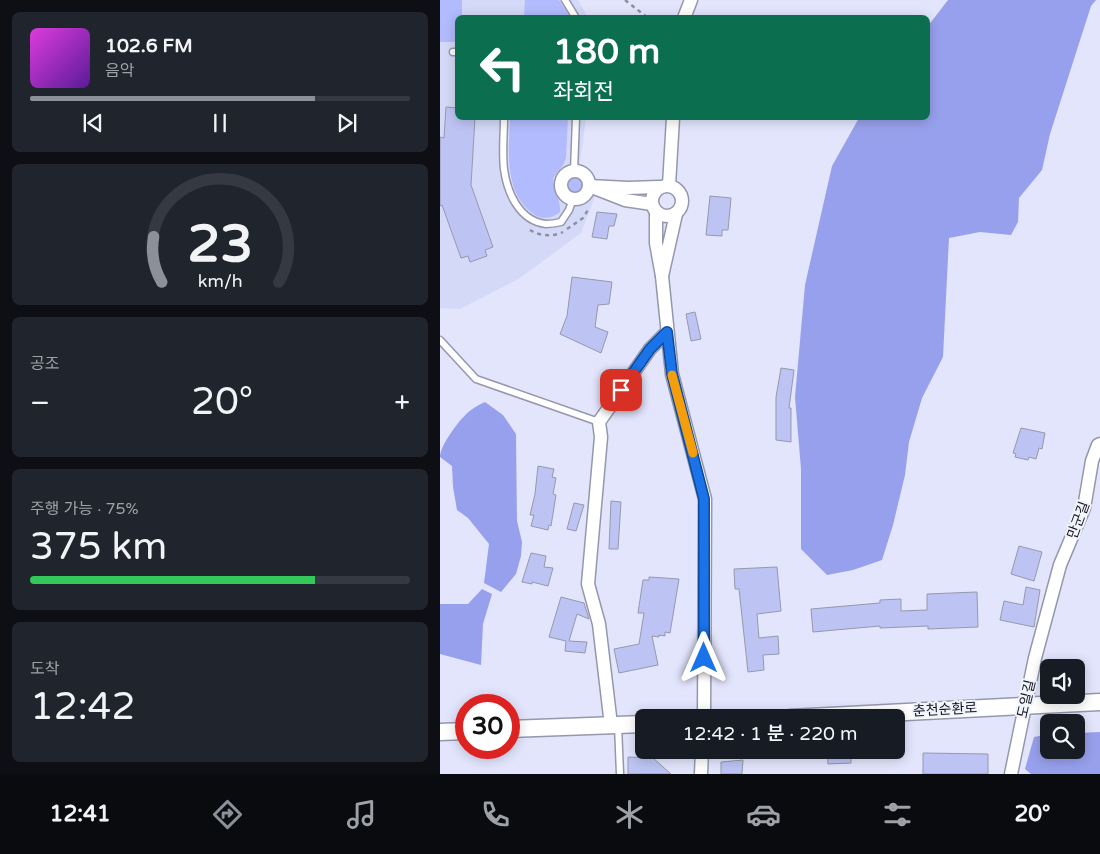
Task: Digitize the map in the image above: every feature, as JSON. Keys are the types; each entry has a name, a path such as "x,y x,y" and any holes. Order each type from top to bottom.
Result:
{"street":[{"path":"685,15 691,0"},
{"path":"672,120 664,186 653,194 656,244 662,276 672,374 704,499 704,709"},
{"path":"574,171 587,177 589,186 586,195 582,198 573,199 565,195 561,187 561,183 566,175 574,171"},
{"path":"589,186 628,188 664,186 674,187 681,194 682,205 676,214 662,276"},
{"path":"589,186 625,200 654,208 666,216 676,214"},
{"path":"614,725 599,624 588,584 601,437 599,422 650,349 667,332"},
{"name":"만군길","path":"1052,596 1060,565 1084,508 1092,461 1100,444"},
{"name":"도일길","path":"1011,774 1024,705 1052,596"},
{"name":"춘천순환로","path":"905,712 1100,702"},
{"path":"520,729 635,724"},
{"path":"440,732 455,731"},
{"path":"701,774 702,759"}],"lane":[{"path":"565,0 574,15"},
{"path":"504,120 504,168 509,191 521,211 534,221 548,224 562,222 573,199"},
{"path":"574,171 576,120"},
{"path":"440,340 476,379 599,422"},
{"path":"614,725 620,774"}],"path":[{"path":"625,0 644,15"},
{"path":"526,226 533,232 547,235 559,234 583,218 588,210"}],"shaded area":[{"path":"440,0 578,0 587,15 455,15 455,120 586,120 580,163 597,191 581,233 520,278 460,309 440,308"},
{"path":"440,0 462,0 462,15 455,15 455,42 440,42"},
{"path":"525,0 559,0 569,15 524,15"},
{"path":"948,0 1096,0 1091,6 1050,134 1042,170 1019,198 1018,222 1011,235 980,232 949,238 943,357 922,398 909,442 905,475 893,525 882,560 853,570 827,575 801,549 801,469 795,397 805,285 832,166 858,120 930,120 930,23"},
{"path":"510,120 568,120 566,158 553,178 560,212 548,218 538,217 525,206 517,195 513,184 510,171"},
{"path":"572,177 578,177 583,182 581,191 572,193 567,188 567,182"},
{"path":"485,402 503,415 516,434 517,521 522,542 521,556 516,574 501,592 484,583 489,544 468,518 457,510 452,466 440,457 443,446 457,425 471,410"},
{"path":"482,589 492,594 483,624 481,665 440,654 440,604 468,604"},
{"path":"1100,732 1100,774 1031,774 1025,769 1034,737 1040,736 1040,759 1085,759 1085,733"}],"building":[{"path":"446,107 455,108 455,120 475,120 471,185 493,247 485,250 487,256 470,262 468,256 461,258 442,205 440,206 440,137 444,138"},
{"path":"710,196 731,198 728,230 722,230 722,236 706,235"},
{"path":"597,212 617,214 614,226 609,226 607,239 592,237"},
{"path":"572,277 612,282 609,304 598,305 595,327 608,332 601,353 560,334 567,316"},
{"path":"695,312 701,339 691,341 686,314"},
{"path":"781,368 794,370 789,408 791,408 791,442 776,440 776,397"},
{"path":"1021,428 1045,433 1042,449 1039,448 1036,459 1029,457 1028,460 1015,457 1016,454 1013,453"},
{"path":"538,466 554,469 552,477 556,478 553,494 556,495 551,526 549,525 548,530 531,526 534,515 530,515 535,494"},
{"path":"611,501 621,502 618,549 609,549"},
{"path":"574,503 584,505 576,531 567,529"},
{"path":"1019,546 1042,552 1034,581 1011,574"},
{"path":"531,553 546,556 544,567 553,568 548,586 532,582 532,584 522,582"},
{"path":"777,567 781,611 757,614 759,638 778,636 779,654 763,655 764,670 748,672 739,589 735,589 734,569"},
{"path":"649,577 679,579 670,633 665,632 665,636 659,635 659,637 652,636 658,665 619,673 614,649 639,644 644,613 638,613 643,580 649,580"},
{"path":"1026,587 1040,590 1034,627 1000,620 1004,601 1023,605"},
{"path":"977,592 978,627 928,629 928,626 880,628 880,626 813,632 811,609 880,603 880,600 901,599 901,611 927,610 927,594"},
{"path":"561,597 584,603 589,619 577,614 569,641 587,642 585,653 565,651 566,641 549,637"},
{"path":"923,753 988,754 988,774 923,774"},
{"path":"628,757 654,759 671,774 628,774"},
{"path":"828,759 851,759 851,763 828,764"},
{"path":"743,760 742,774 721,774 721,762"}],"slow traffic":[{"path":"672,375 693,453"}],"route":[{"path":"621,390 650,349 667,332 672,374 704,499 704,658"}]}
